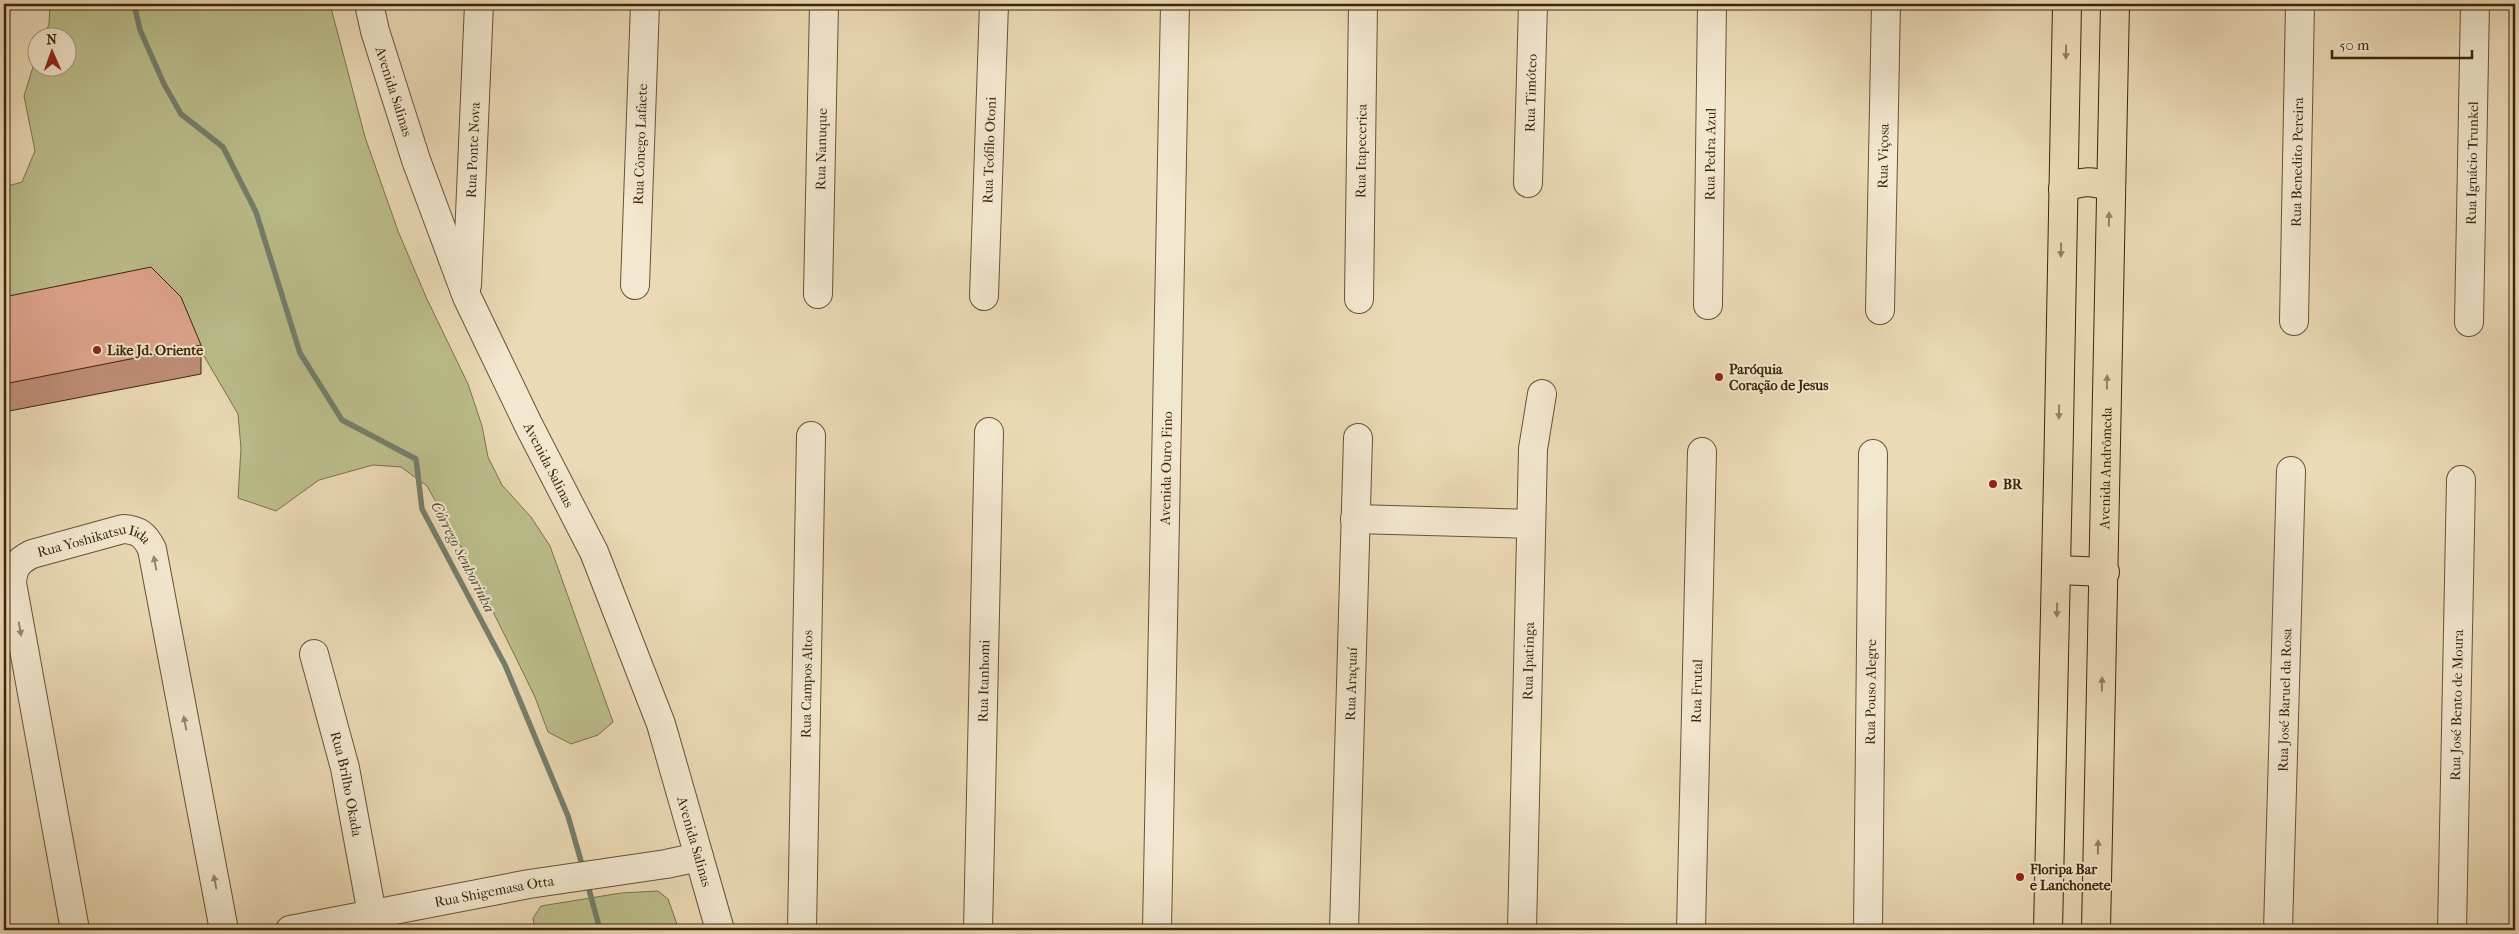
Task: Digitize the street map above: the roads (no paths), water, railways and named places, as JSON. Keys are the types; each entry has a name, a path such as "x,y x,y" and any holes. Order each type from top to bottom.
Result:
{"main road":[{"path":"2048,930 2058,570 2067,4"},
{"name":"Avenida Andrômeda","path":"2096,930 2105,572 2109,188 2115,4"},
{"path":"2063,188 2087,182 2109,188"},
{"path":"2058,570 2105,572"}],"street":[{"name":"Avenida Salinas","path":"369,4 375,31 416,160 467,297 529,426 594,552 661,724 720,930"},
{"name":"Rua Ponte Nova","path":"467,297 478,4"},
{"name":"Rua Cônego Lafaete","path":"635,285 645,4"},
{"name":"Rua Nanuque","path":"818,294 824,4"},
{"name":"Rua Teófilo Otoni","path":"984,296 994,4"},
{"name":"Avenida Ouro Fino","path":"1157,930 1175,4"},
{"name":"Rua Itapecerica","path":"1359,299 1363,4"},
{"name":"Rua Timóteo","path":"1528,183 1533,4"},
{"name":"Rua Pedra Azul","path":"1708,305 1712,4"},
{"name":"Rua Viçosa","path":"1880,310 1886,4"},
{"name":"Rua Benedito Pereira","path":"2294,321 2300,4"},
{"name":"Rua Ignácio Trunkel","path":"2469,322 2475,4"},
{"name":"Rua Ipatinga","path":"1522,930 1533,449 1542,394"},
{"name":"Rua Itanhomi","path":"978,930 989,432"},
{"name":"Rua Campos Altos","path":"802,930 812,436"},
{"name":"Rua Araçuaí","path":"1344,930 1358,438"},
{"name":"Rua Frutal","path":"1691,930 1702,452"},
{"name":"Rua Pouso Alegre","path":"1868,930 1872,454"},
{"name":"Rua José Baruel da Rosa","path":"2278,930 2291,471"},
{"name":"Rua José Bento de Moura","path":"2452,930 2462,480"},
{"path":"1355,519 1531,524"},
{"name":"Rua Yoshikatsu Iida","path":"75,930 12,583 13,570 20,560 32,554 124,529 136,530 147,537 152,548 224,930"},
{"name":"Rua Brilho Okada","path":"314,654 345,768 372,914"},
{"name":"Rua Shigemasa Otta","path":"290,930 529,884 699,857"}],"waterway":[{"name":"Córrego Senhorinha","path":"134,4 140,30 164,84 181,114 223,147 256,212 300,353 342,420 416,459 422,509 505,665 568,816 583,868"},
{"name":"Córrego Senhorinha","path":"587,882 600,930"}],"place":[{"name":"Like Jd. Oriente","path":"97,350"},
{"name":"Paróquia Coração de Jesus","path":"1719,377"},
{"name":"BR","path":"1993,484"},
{"name":"Floripa Bar e Lanchonete","path":"2020,877"}]}
